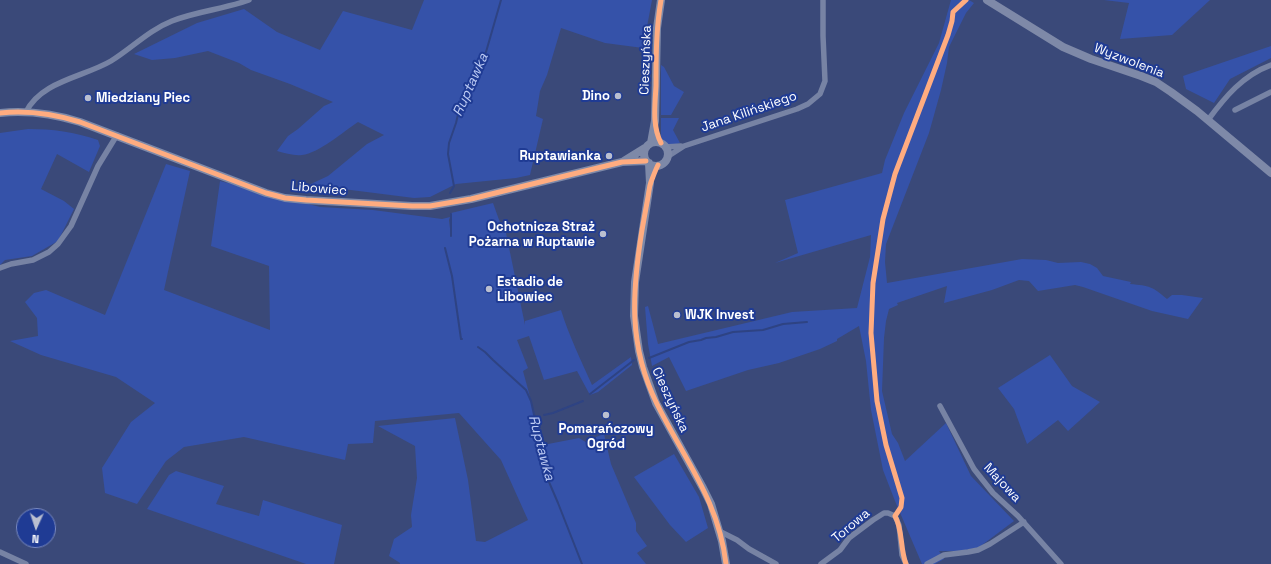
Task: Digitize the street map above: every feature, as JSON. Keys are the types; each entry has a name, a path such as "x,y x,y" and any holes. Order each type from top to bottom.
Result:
{"street":[{"path":"26,112 37,96 76,75 112,61 148,34 173,21 249,0"},
{"name":"Cieszyńska","path":"661,0 657,28 655,122 663,145"},
{"name":"Jana Kilińskiego","path":"667,158 684,146 798,109 808,104 820,94 825,80 823,0"},
{"name":"Wyzwolenia","path":"987,0 1070,50 1090,59 1156,82 1184,100 1271,173"},
{"path":"1208,120 1231,91 1249,75 1271,65"},
{"path":"1235,110 1271,92"},
{"name":"Libowiec","path":"0,113 26,112 59,115 117,135 266,192 281,197 306,200 430,206 453,203 622,162 648,162"},
{"name":"Cieszyńska","path":"648,145 655,122"},
{"path":"0,268 10,264 33,260 49,252 58,244 71,226 98,166 117,135"},
{"path":"657,142 663,145 667,152 667,158 663,163 658,165 648,162 644,156 648,145 657,142"},
{"name":"Libowiec","path":"622,162 648,145"},
{"name":"Jana Kilińskiego","path":"663,145 684,146"},
{"name":"Cieszyńska","path":"648,162 650,184 635,282 634,316 639,351 644,372 656,403 704,488 711,504 724,547 726,564"},
{"name":"Cieszyńska","path":"650,184 658,165"},
{"name":"Majowa","path":"940,406 974,469 993,493 1024,522 1061,564"},
{"name":"Torowa","path":"822,564 840,550 849,538 884,513 894,516 899,526 902,555 906,564"},
{"path":"927,564 944,555 978,550 1024,522"},
{"path":"719,531 737,540 749,549 776,564"},
{"path":"0,552 26,564"}],"shaded area":[{"path":"424,0 652,0 643,48 605,43 561,28 547,75 540,91 536,116 543,119 530,175 516,178 456,184 430,197 414,198 335,188 300,189 328,176 367,144 384,135 358,122 331,142 309,153 296,155 277,151 288,136 324,106 333,102 251,70 239,63 208,51 175,58 152,60 134,54 197,23 244,9 277,32 320,50 343,11 412,30"},
{"path":"951,0 969,0 974,3 966,13 949,47 941,90 929,133 886,244 885,262 887,283 1022,259 1046,260 1058,263 1081,262 1090,264 1097,268 1103,276 1131,282 1130,284 1150,287 1158,291 1167,299 1172,295 1203,298 1188,319 1152,311 1075,285 1038,291 1029,281 1019,280 992,290 944,303 947,286 897,303 898,305 889,309 884,338 882,391 892,434 898,443 905,461 946,423 971,476 1014,521 974,551 939,551 944,559 935,564 922,564 883,470 871,410 866,361 859,326 837,339 837,341 820,349 779,363 748,370 686,391 669,357 652,366 648,344 645,307 648,306 658,344 792,312 857,308 870,257 871,235 775,263 798,253 785,200 882,173 885,160 904,113 939,43"},
{"path":"1104,0 1210,0 1172,35 1120,39 1129,3"},
{"path":"1271,46 1271,58 1230,79 1214,103 1186,89 1183,76"},
{"path":"661,65 664,67 674,86 684,92 671,115 661,115"},
{"path":"661,118 679,118 673,130 680,143 669,145 661,139"},
{"path":"28,129 55,130 81,135 98,140 100,146 89,172 57,154 41,189 64,201 74,209 58,241 32,256 5,260 0,265 0,133"},
{"path":"166,164 190,171 164,290 270,330 269,266 211,246 220,181 320,207 373,210 442,219 450,217 451,237 451,213 493,203 503,231 506,233 525,325 525,321 561,310 571,339 592,385 631,357 632,365 598,392 590,395 577,371 544,380 529,336 517,340 528,368 523,371 543,445 579,438 589,444 596,441 596,437 604,434 611,464 636,523 636,531 647,546 637,553 646,564 400,564 389,556 394,539 412,527 411,515 417,478 415,446 378,426 455,418 468,480 476,541 485,542 528,520 501,460 459,413 375,421 373,443 348,444 345,460 244,437 184,447 166,461 137,504 105,493 102,468 131,422 155,403 116,377 41,355 10,341 38,336 37,318 25,302 34,293 46,290 105,315"},
{"path":"1050,355 1072,386 1100,402 1068,431 1058,420 1027,444 1014,409 998,388"},
{"path":"674,454 699,497 708,528 686,542 670,525 634,477"},
{"path":"176,471 224,486 216,504 259,516 263,500 342,525 334,564 306,564 147,509 169,475"}],"waterway":[{"name":"Ruptawka","path":"450,193 454,186 448,154 449,143 461,102 469,82 486,52 501,0"},
{"name":"Ruptawka","path":"451,214 451,236"},
{"name":"Ruptawka","path":"445,248 452,276 462,339"},
{"path":"649,358 689,342 706,338 733,332 763,330 783,324 807,322"},
{"name":"Ruptawka","path":"478,347 526,390 531,401 549,482 582,564"},
{"path":"590,394 634,360"},
{"path":"544,415 583,401"}],"cycle path":[{"path":"661,0 658,22 655,123 661,143"},
{"path":"906,564 898,521 895,516 901,507 902,498 886,445 877,401 871,333 873,283 883,219 895,174 948,35 953,12 966,0"},
{"path":"0,113 31,112 70,119 266,193 285,198 306,200 430,206 471,199 622,162 646,161"},
{"path":"658,165 650,186 636,275 635,318 637,339 641,361 657,404 699,481 716,520 726,564"}],"place":[{"name":"Dino","path":"618,96"},
{"name":"Miedziany Piec","path":"88,98"},
{"name":"Ruptawianka","path":"609,156"},
{"name":"Ochotnicza Straż Pożarna w Ruptawie","path":"603,234"},
{"name":"Estadio de Libowiec","path":"489,289"},
{"name":"WJK Invest","path":"677,315"},
{"name":"Pomarańczowy Ogród","path":"606,415"}]}
